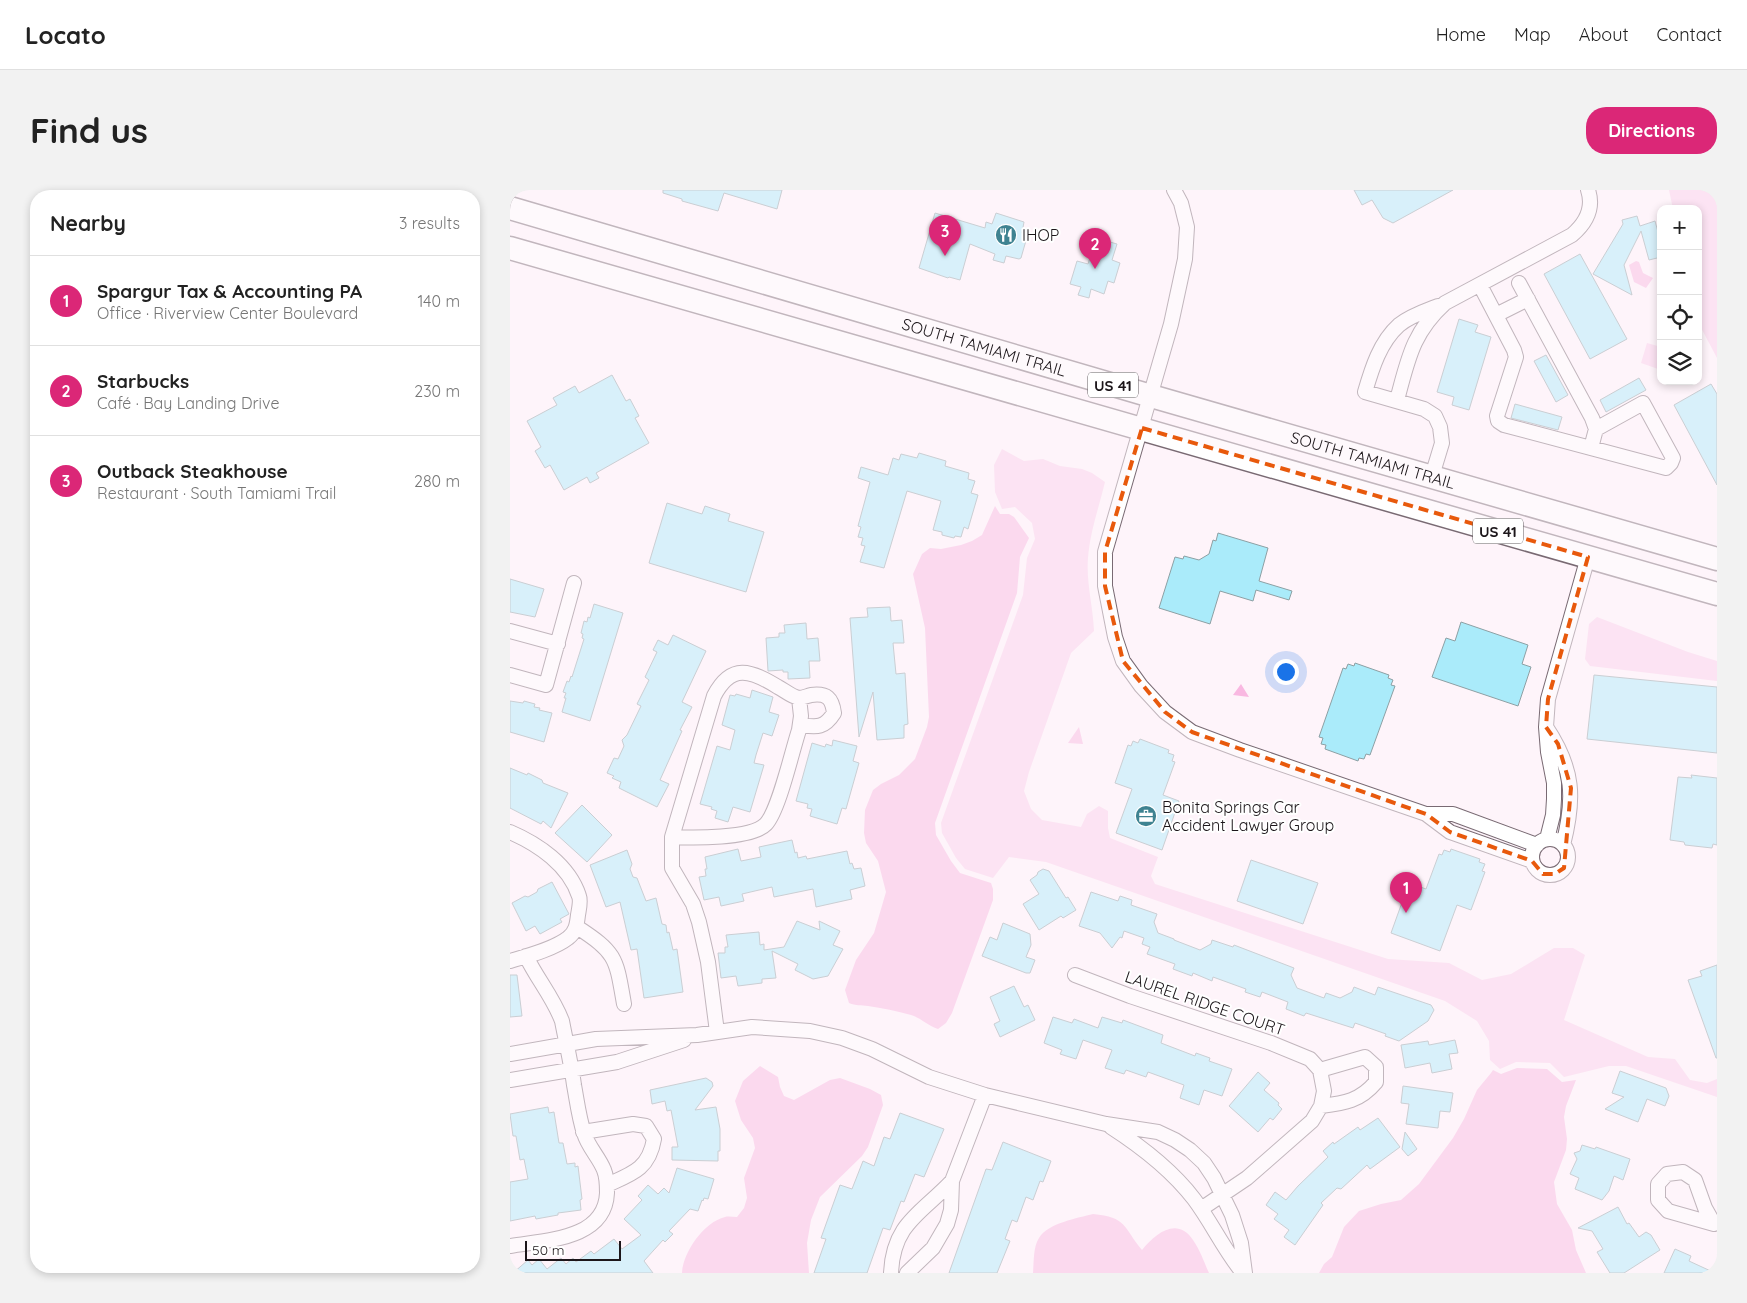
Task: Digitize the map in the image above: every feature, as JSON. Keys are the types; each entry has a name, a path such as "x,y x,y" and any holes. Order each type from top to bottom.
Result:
{"main road":[{"name":"SOUTH TAMIAMI TRAIL","path":"510,208 1151,396 1717,559"},
{"name":"SOUTH TAMIAMI TRAIL","path":"510,248 1717,594"}],"street":[{"path":"1174,190 1181,204 1187,227 1185,259 1171,324 1106,552 1105,586 1115,637 1123,661 1141,686 1165,712 1192,732 1426,814 1450,832 1532,861"},
{"path":"1432,476 1442,443 1440,427 1435,416 1397,400 1365,392 1380,350 1399,326 1410,318 1480,285 1572,234 1583,225 1588,212 1591,200 1588,190"},
{"path":"1519,283 1592,418 1596,429 1591,448"},
{"path":"1480,285 1516,357 1497,416 1498,421 1504,425 1666,468 1671,463 1673,458 1643,402 1596,429"},
{"path":"1496,315 1528,299"},
{"path":"1397,400 1414,342 1422,327 1444,303"},
{"path":"1426,814 1453,814 1542,842 1559,842 1563,845 1568,856 1567,862 1560,872 1549,875 1538,871 1532,861 1533,850 1542,842 1553,815 1554,783 1548,752 1546,727 1548,700 1588,557"},
{"path":"510,675 546,685 574,583"},
{"path":"510,631 558,644"},
{"path":"717,1032 708,962 698,922 693,904 672,868 672,837 714,696 720,683 732,674 746,672 760,677 799,698 821,694 828,697 832,703 834,713 830,720 823,726 800,725"},
{"path":"672,837 701,838 736,834 752,832 765,826 773,814 800,725 799,698"},
{"path":"1546,727 1560,750 1571,788 1572,804 1563,845"},
{"path":"510,832 534,843 556,861 566,872 580,898 577,927 568,938 510,961"},
{"path":"577,927 607,948 615,960 624,1004"},
{"path":"510,1246 577,1233 590,1226 601,1215 606,1203 607,1184 604,1170 588,1146 583,1132 558,1008 526,956"},
{"name":"LAUREL RIDGE COURT","path":"1075,975 1130,996 1270,1043 1310,1059 1320,1070"},
{"path":"510,1054 611,1038 697,1035 766,1027 810,1031 842,1038 865,1046 942,1082 985,1095 1106,1124 1158,1132 1190,1150 1204,1163 1223,1195 1242,1243 1244,1273"},
{"path":"510,1080 617,1062 697,1035"},
{"path":"1201,1209 1247,1178 1312,1121 1321,1106 1324,1091 1320,1070 1365,1057 1376,1067 1376,1082 1367,1092 1354,1100 1321,1106"},
{"path":"907,1273 932,1248 947,1224 951,1210 952,1181 985,1095"},
{"path":"583,1132 633,1124 646,1126 654,1139 652,1153 643,1165 632,1174 607,1184"},
{"path":"1106,1124 1146,1150 1177,1178 1201,1209 1225,1248 1244,1273"},
{"path":"891,1273 891,1260 901,1233 915,1216 952,1181"}],"highlighted area":[{"path":"1142,428 1588,557 1548,699 1546,727 1558,744 1571,788 1564,868 1555,874 1543,874 1532,861 1450,832 1426,814 1192,732 1165,712 1123,661 1105,586 1105,552"}],"shaded area":[{"path":"1669,190 1717,190 1717,358 1702,330 1702,205 1672,205"},
{"path":"1636,261 1639,262 1643,273 1653,278 1646,288 1634,282 1629,265"},
{"path":"1647,343 1657,346 1657,369 1641,363"},
{"path":"1002,449 1024,461 1043,459 1060,466 1082,469 1105,482 1088,558 1094,631 1071,653 1024,791 1031,809 1042,820 1081,827 1087,814 1099,806 1108,811 1110,838 1158,857 1151,876 1155,884 1388,959 1449,963 1482,980 1511,974 1554,948 1573,948 1585,955 1564,1020 1648,1057 1675,1059 1690,1080 1707,1083 1717,1079 1717,1097 1626,1066 1609,1066 1564,1077 1550,1063 1516,1062 1500,1069 1490,1060 1489,1041 1477,1021 1445,1001 1046,862 1009,857 993,878 965,869 956,858 942,833 941,823 1023,595 1027,558 1035,539 1032,523 1015,507 1002,509 995,492 994,465"},
{"path":"995,506 1000,514 1009,514 1014,517 1029,538 1020,557 1017,593 935,823 936,835 960,873 991,883 993,900 952,1013 946,1023 938,1029 911,1015 849,1003 845,990 856,960 874,933 886,892 878,861 866,843 864,833 865,810 873,790 899,775 915,759 929,717 925,628 913,574 922,554 930,548 941,549 961,545 982,535"},
{"path":"1597,617 1688,652 1717,661 1717,681 1590,666 1585,659 1589,624"},
{"path":"1241,684 1249,697 1233,695"},
{"path":"1079,727 1083,744 1068,743"},
{"path":"760,1066 778,1077 784,1096 794,1100 830,1080 840,1078 881,1095 883,1105 868,1147 862,1156 820,1197 811,1220 807,1243 809,1273 682,1273 686,1256 702,1231 717,1220 726,1217 737,1217 744,1208 747,1198 744,1178 755,1148 753,1138 741,1120 735,1101 743,1081"},
{"path":"1517,1068 1547,1069 1562,1082 1576,1080 1564,1117 1567,1139 1566,1150 1554,1182 1557,1204 1572,1230 1576,1250 1586,1273 1319,1273 1324,1264 1332,1257 1344,1227 1359,1211 1401,1200 1419,1184 1453,1138 1477,1090 1493,1070 1501,1074"},
{"path":"1093,1214 1104,1215 1123,1224 1142,1250 1160,1233 1173,1228 1180,1229 1193,1240 1209,1273 1033,1273 1036,1246 1043,1233 1056,1225"}],"building":[{"path":"663,190 782,190 777,209 724,193 718,211 682,201 682,199 663,193"},
{"path":"1354,190 1453,190 1393,223 1383,218 1372,200 1362,205"},
{"path":"935,213 985,228 986,222 992,224 996,213 1024,222 1022,233 1026,234 1027,237 1021,258 1006,256 1004,263 993,260 995,254 970,244 960,280 919,268"},
{"path":"1637,216 1640,226 1655,221 1657,228 1657,258 1649,260 1641,231 1624,265 1632,295 1593,274 1623,224 1622,220"},
{"path":"1096,238 1117,244 1112,260 1120,263 1114,283 1108,281 1104,294 1091,289 1089,298 1078,295 1081,287 1070,284 1077,261 1088,264"},
{"path":"1580,254 1627,339 1590,359 1544,274"},
{"path":"1459,319 1478,325 1475,332 1491,337 1469,410 1452,405 1454,397 1437,392"},
{"path":"1546,355 1568,395 1556,402 1534,361"},
{"path":"612,375 626,401 630,399 639,416 635,418 649,443 596,473 599,478 590,483 587,477 564,490 550,465 545,468 535,451 541,447 527,421 557,405 553,398 575,386 579,393"},
{"path":"1639,378 1646,390 1606,412 1600,400"},
{"path":"1711,384 1717,394 1717,485 1674,405"},
{"path":"1515,404 1562,417 1558,430 1511,418"},
{"path":"919,453 946,461 945,466 969,473 968,479 975,481 971,493 978,495 968,529 964,527 961,537 955,536 954,538 933,530 941,501 907,491 884,568 860,562 865,546 861,545 863,538 858,537 861,527 858,526 870,482 858,478 861,467 888,475 893,458 899,460 901,454 917,458"},
{"path":"667,503 702,514 705,506 730,514 728,521 764,532 746,592 649,563"},
{"path":"1218,533 1268,548 1259,581 1292,591 1289,600 1256,590 1253,601 1220,591 1210,624 1159,608 1175,557 1183,559 1184,556 1199,560 1209,554 1213,540 1216,541"},
{"path":"510,579 544,589 535,617 510,612"},
{"path":"594,604 623,613 590,721 562,712 566,698 564,698 566,693 563,692 567,681 569,682 572,677 584,639 581,633 584,621 587,622 588,617 590,618"},
{"path":"890,607 891,621 902,620 904,643 893,643 896,674 905,673 908,724 904,725 904,738 877,740 873,692 859,737 850,618 868,617 867,608"},
{"path":"1461,622 1528,645 1522,664 1531,667 1518,706 1432,677 1446,638 1455,641"},
{"path":"806,623 807,639 818,638 820,661 809,661 810,678 788,679 788,672 783,672 783,670 768,671 766,638 779,637 779,633 785,633 784,625"},
{"path":"673,635 706,651 682,702 692,707 680,730 682,731 660,780 669,784 657,807 619,788 621,782 612,778 614,776 607,773 614,758 618,759 624,746 622,740 627,735 641,706 637,704 649,680 645,677 657,652 653,650 658,640 668,645"},
{"path":"1355,663 1389,675 1388,678 1393,680 1391,685 1395,686 1370,755 1366,754 1364,759 1359,758 1358,761 1325,749 1326,745 1321,744 1323,738 1319,737 1343,668 1346,669 1348,664 1354,666"},
{"path":"1594,675 1717,687 1717,753 1587,739"},
{"path":"752,690 773,697 769,712 779,715 772,736 763,733 756,755 754,763 764,765 750,812 733,807 728,822 715,818 717,811 711,809 712,807 700,804 717,746 730,750 735,730 722,725 730,695 735,696 736,694 750,698"},
{"path":"510,701 523,703 524,701 535,704 534,707 540,708 539,710 552,713 544,742 510,732"},
{"path":"1140,739 1169,750 1168,753 1174,755 1172,761 1175,762 1163,795 1179,801 1162,850 1116,833 1132,789 1115,783 1128,745 1131,746 1133,741 1138,743"},
{"path":"833,740 857,746 853,761 859,763 846,809 842,808 837,824 810,816 812,809 807,808 808,804 796,801 812,743 825,747 826,744 832,746"},
{"path":"510,768 527,775 528,773 542,780 543,783 568,793 551,828 543,821 541,824 510,808"},
{"path":"1691,775 1717,778 1717,845 1713,844 1712,848 1685,845 1684,842 1670,840 1678,777 1692,778"},
{"path":"582,805 612,835 587,862 555,833"},
{"path":"792,840 798,858 806,856 807,859 847,851 850,864 852,863 854,869 861,868 865,886 850,890 852,899 816,907 813,889 774,897 772,887 742,894 744,901 721,906 719,897 704,900 699,877 706,876 705,857 738,849 741,861 761,857 759,847"},
{"path":"1451,849 1480,859 1479,862 1485,864 1482,871 1485,872 1471,910 1457,905 1440,951 1391,933 1409,883 1426,889 1439,854 1442,855 1444,850 1450,852"},
{"path":"627,850 632,864 630,869 633,877 637,878 646,901 656,898 662,924 666,925 667,933 669,932 673,950 677,949 683,992 644,998 637,949 631,950 620,902 606,907 590,865"},
{"path":"1251,860 1318,883 1303,924 1237,901"},
{"path":"1043,869 1049,871 1076,910 1063,918 1061,916 1039,930 1023,904 1039,894 1030,880"},
{"path":"552,882 569,914 560,919 562,922 540,934 535,926 526,931 512,903 525,896 528,897"},
{"path":"1091,892 1118,901 1120,896 1132,900 1131,905 1157,914 1154,922 1158,933 1200,950 1211,944 1212,940 1233,947 1234,945 1294,968 1291,975 1297,988 1324,998 1326,993 1340,998 1352,992 1354,987 1375,995 1378,987 1431,1005 1434,1010 1428,1021 1399,1041 1385,1036 1386,1034 1355,1023 1353,1028 1306,1013 1304,1016 1286,1009 1288,1002 1262,992 1260,997 1245,992 1246,989 1213,977 1212,981 1193,973 1192,976 1173,969 1175,964 1147,954 1150,947 1142,944 1144,938 1124,931 1122,938 1120,937 1112,948 1100,933 1079,926"},
{"path":"797,921 820,930 819,921 840,931 833,945 843,949 828,976 813,979 795,970 798,964 772,951 776,978 762,979 762,983 738,986 736,976 721,978 718,953 725,953 725,947 728,947 726,935 759,932 760,945 764,944 764,950 784,947"},
{"path":"1003,923 1030,934 1031,945 1026,957 1035,960 1030,973 982,956 990,937 997,940"},
{"path":"1717,965 1716,1058 1688,980 1702,976 1700,971"},
{"path":"510,975 517,975 522,1016 510,1017"},
{"path":"1014,986 1024,1007 1028,1005 1035,1020 1000,1037 994,1024 1000,1021 990,997"},
{"path":"1053,1017 1072,1023 1074,1019 1098,1028 1102,1017 1122,1023 1123,1020 1163,1035 1161,1043 1195,1056 1196,1053 1210,1058 1209,1061 1232,1069 1222,1096 1204,1090 1199,1105 1180,1098 1184,1085 1148,1072 1146,1077 1126,1070 1124,1074 1105,1068 1112,1050 1083,1040 1076,1059 1060,1054 1062,1050 1044,1043"},
{"path":"1455,1040 1458,1053 1449,1054 1452,1069 1432,1073 1430,1063 1405,1068 1401,1045 1428,1041 1429,1045"},
{"path":"1620,1071 1666,1088 1669,1096 1665,1106 1647,1099 1638,1122 1605,1109 1624,1097 1612,1093"},
{"path":"1258,1072 1270,1083 1264,1090 1279,1103 1278,1105 1282,1109 1273,1120 1270,1118 1258,1132 1229,1106"},
{"path":"706,1078 712,1082 713,1086 695,1110 716,1107 720,1129 718,1161 672,1160 672,1147 678,1147 671,1110 667,1111 665,1101 652,1104 650,1090"},
{"path":"1403,1086 1453,1093 1450,1112 1440,1111 1438,1128 1406,1124 1409,1104 1401,1103"},
{"path":"548,1107 549,1113 554,1112 559,1143 563,1143 567,1164 575,1163 575,1167 578,1166 582,1199 580,1200 581,1210 558,1213 558,1215 536,1219 535,1216 510,1221 510,1182 528,1179 524,1159 520,1160 516,1136 513,1136 510,1114"},
{"path":"900,1113 944,1129 924,1177 915,1174 904,1202 901,1201 890,1230 883,1228 867,1273 814,1273 826,1239 821,1238 840,1185 852,1189 863,1161 874,1166 884,1137 890,1139"},
{"path":"1378,1118 1400,1147 1370,1169 1367,1165 1341,1189 1337,1188 1321,1203 1323,1205 1295,1245 1284,1237 1289,1230 1274,1219 1278,1214 1266,1205 1275,1192 1286,1200 1328,1157 1323,1151 1333,1142 1334,1144 1358,1127 1360,1130"},
{"path":"1405,1132 1417,1149 1408,1156 1402,1149"},
{"path":"1003,1142 1051,1161 1043,1182 1040,1181 1033,1200 1026,1197 1017,1222 1012,1220 1005,1239 1010,1241 997,1273 949,1273 986,1169 992,1170"},
{"path":"1582,1145 1595,1149 1596,1147 1630,1159 1623,1180 1614,1176 1609,1191 1602,1200 1575,1189 1579,1178 1570,1174 1577,1159 1574,1153 1580,1151"},
{"path":"677,1168 714,1179 708,1199 704,1198 702,1200 698,1211 690,1209 669,1231 673,1234 665,1242 663,1240 644,1261 653,1273 513,1273 528,1260 532,1265 539,1259 547,1269 561,1258 566,1264 573,1258 576,1262 591,1251 594,1254 614,1239 622,1249 641,1235 624,1219 642,1200 638,1196 648,1185 658,1194 664,1188 669,1193"},
{"path":"1618,1207 1627,1224 1629,1223 1639,1237 1646,1232 1651,1235 1660,1250 1624,1273 1610,1273 1597,1252 1603,1249 1592,1231 1578,1228"},
{"path":"1675,1249 1691,1256 1689,1261 1715,1273 1664,1273"}],"place":[{"name":"IHOP","path":"1006,235"},
{"name":"Outback Steakhouse","path":"945,256"},
{"name":"Starbucks","path":"1095,269"},
{"name":"Bonita Springs Car Accident Lawyer Group","path":"1146,816"},
{"name":"Spargur Tax & Accounting PA","path":"1406,913"}]}
